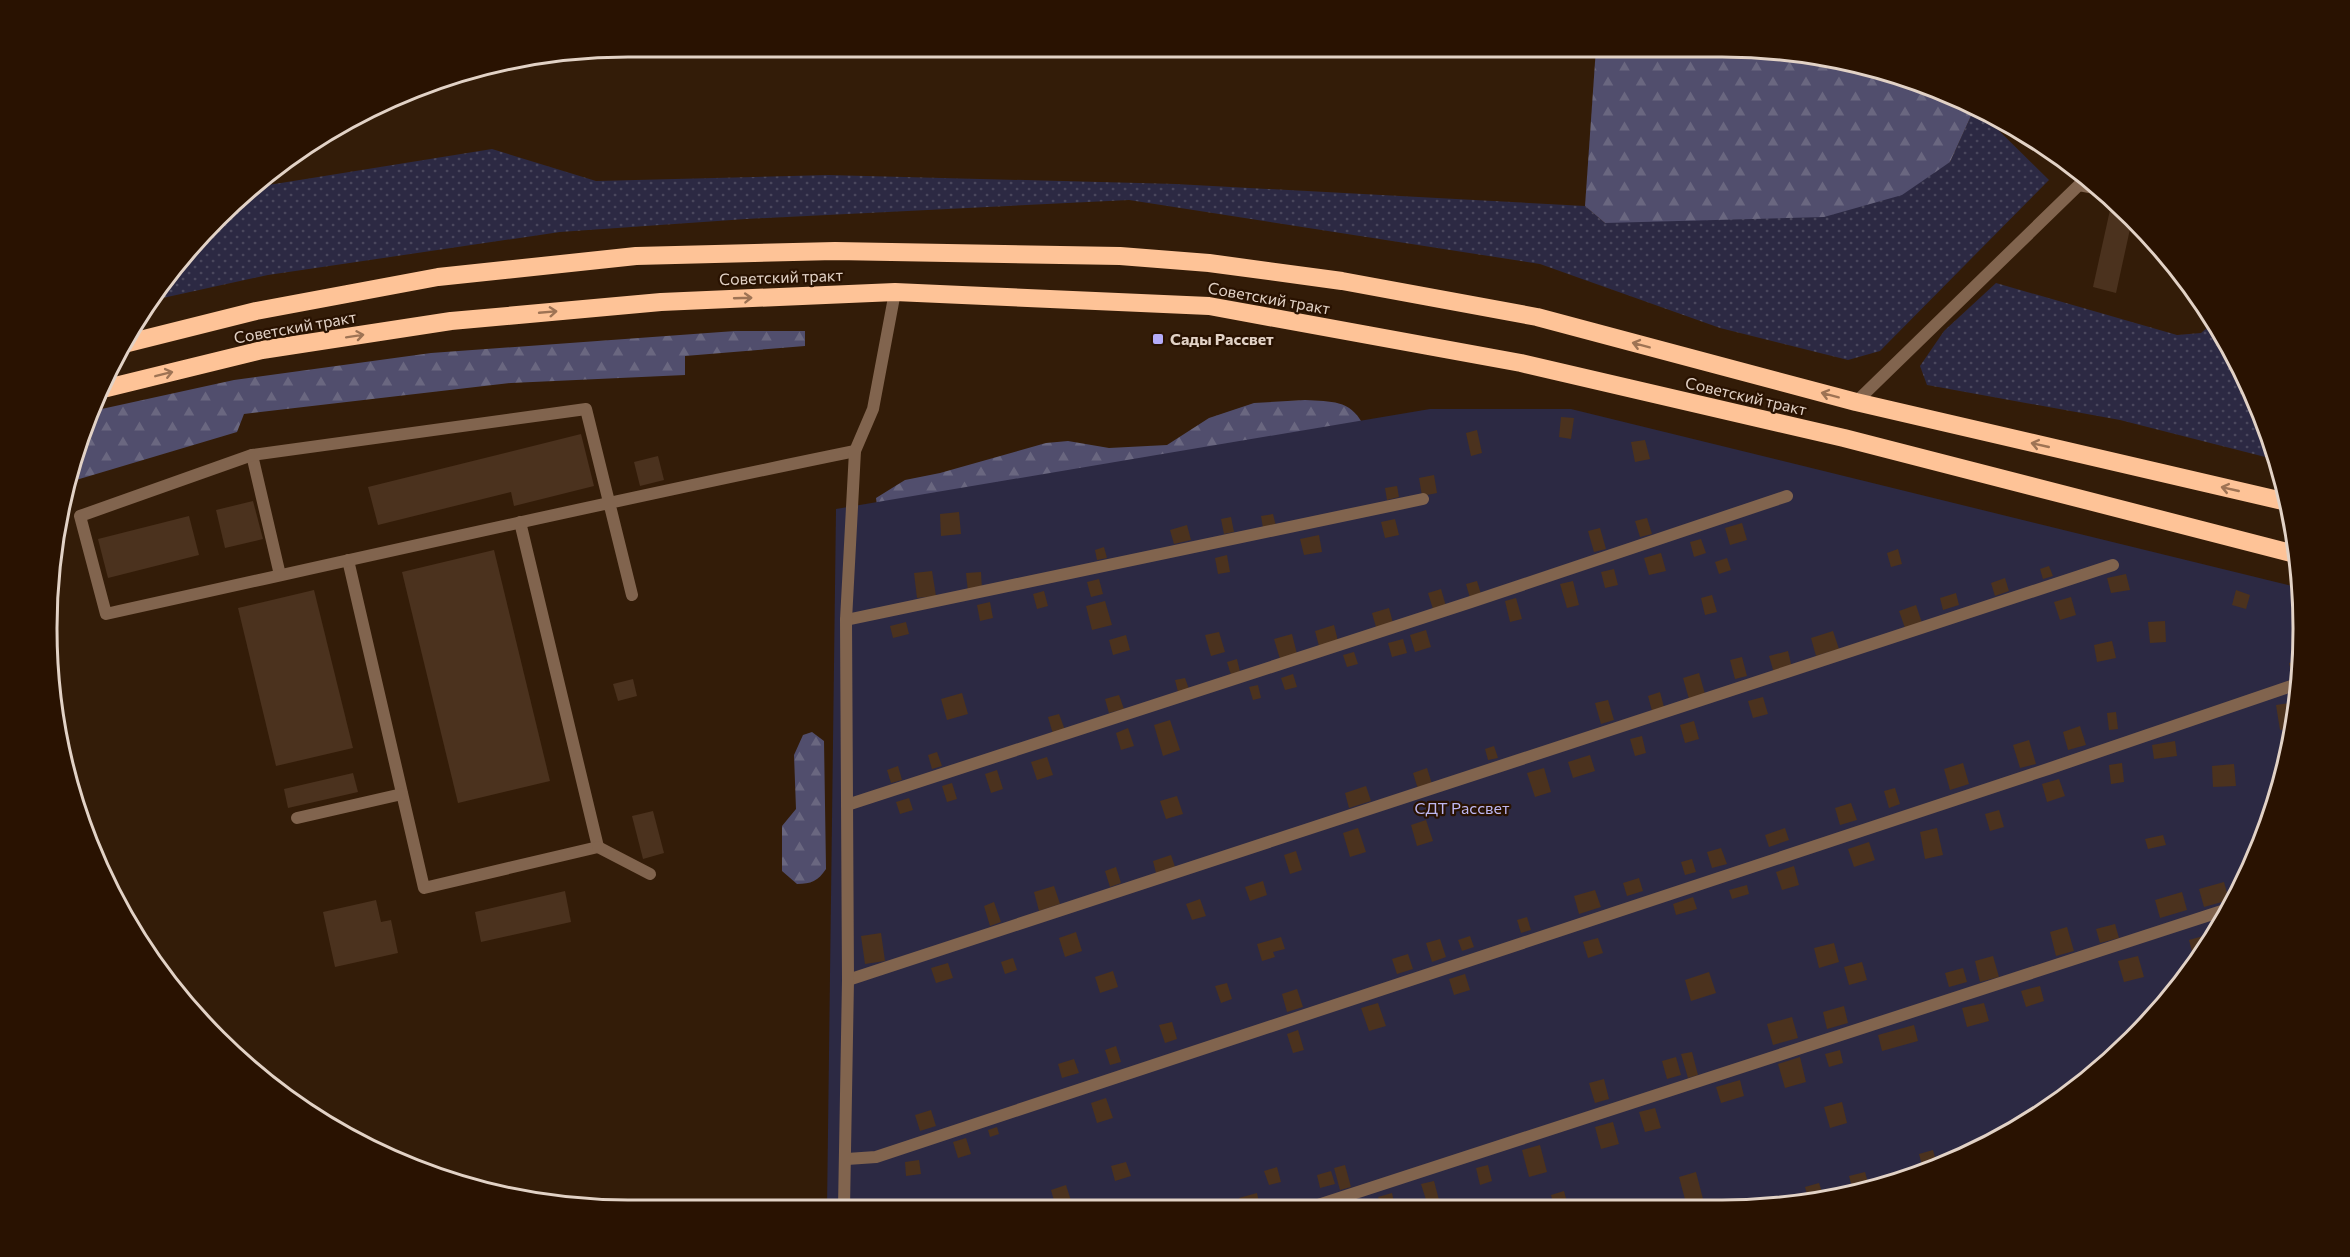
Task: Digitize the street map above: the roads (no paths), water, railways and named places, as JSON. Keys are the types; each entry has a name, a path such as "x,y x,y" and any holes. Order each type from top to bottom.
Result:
{"highway":[{"name":"Советский тракт","path":"136,340 256,311 438,277 636,256 835,251 1120,256 1209,263 1342,281 1537,317 1856,402 2278,500"},
{"name":"Советский тракт","path":"111,387 262,350 452,321 661,302 895,292 1209,306 1521,363 1844,438 2288,552"}],"lane":[{"path":"1856,402 2079,185 2082,186"},
{"path":"844,1200 847,1159 848,980 846,620 855,451 873,409 895,292"},
{"path":"632,595 608,502 586,410 252,455 80,516 106,614 608,502 855,451"},
{"path":"252,455 280,575"},
{"path":"847,805 1471,603 1787,496"},
{"path":"846,620 1423,500"},
{"path":"520,522 598,847"},
{"path":"348,560 424,888 598,847 650,874"},
{"path":"848,980 2113,565"},
{"path":"847,1159 876,1157 2048,769 2290,686"},
{"path":"297,818 402,794"},
{"path":"1334,1200 2217,913"}],"place":[{"name":"Сады Рассвет","path":"1158,339"}],"park label":[{"name":"СДТ Рассвет","path":"1462,808"}]}
